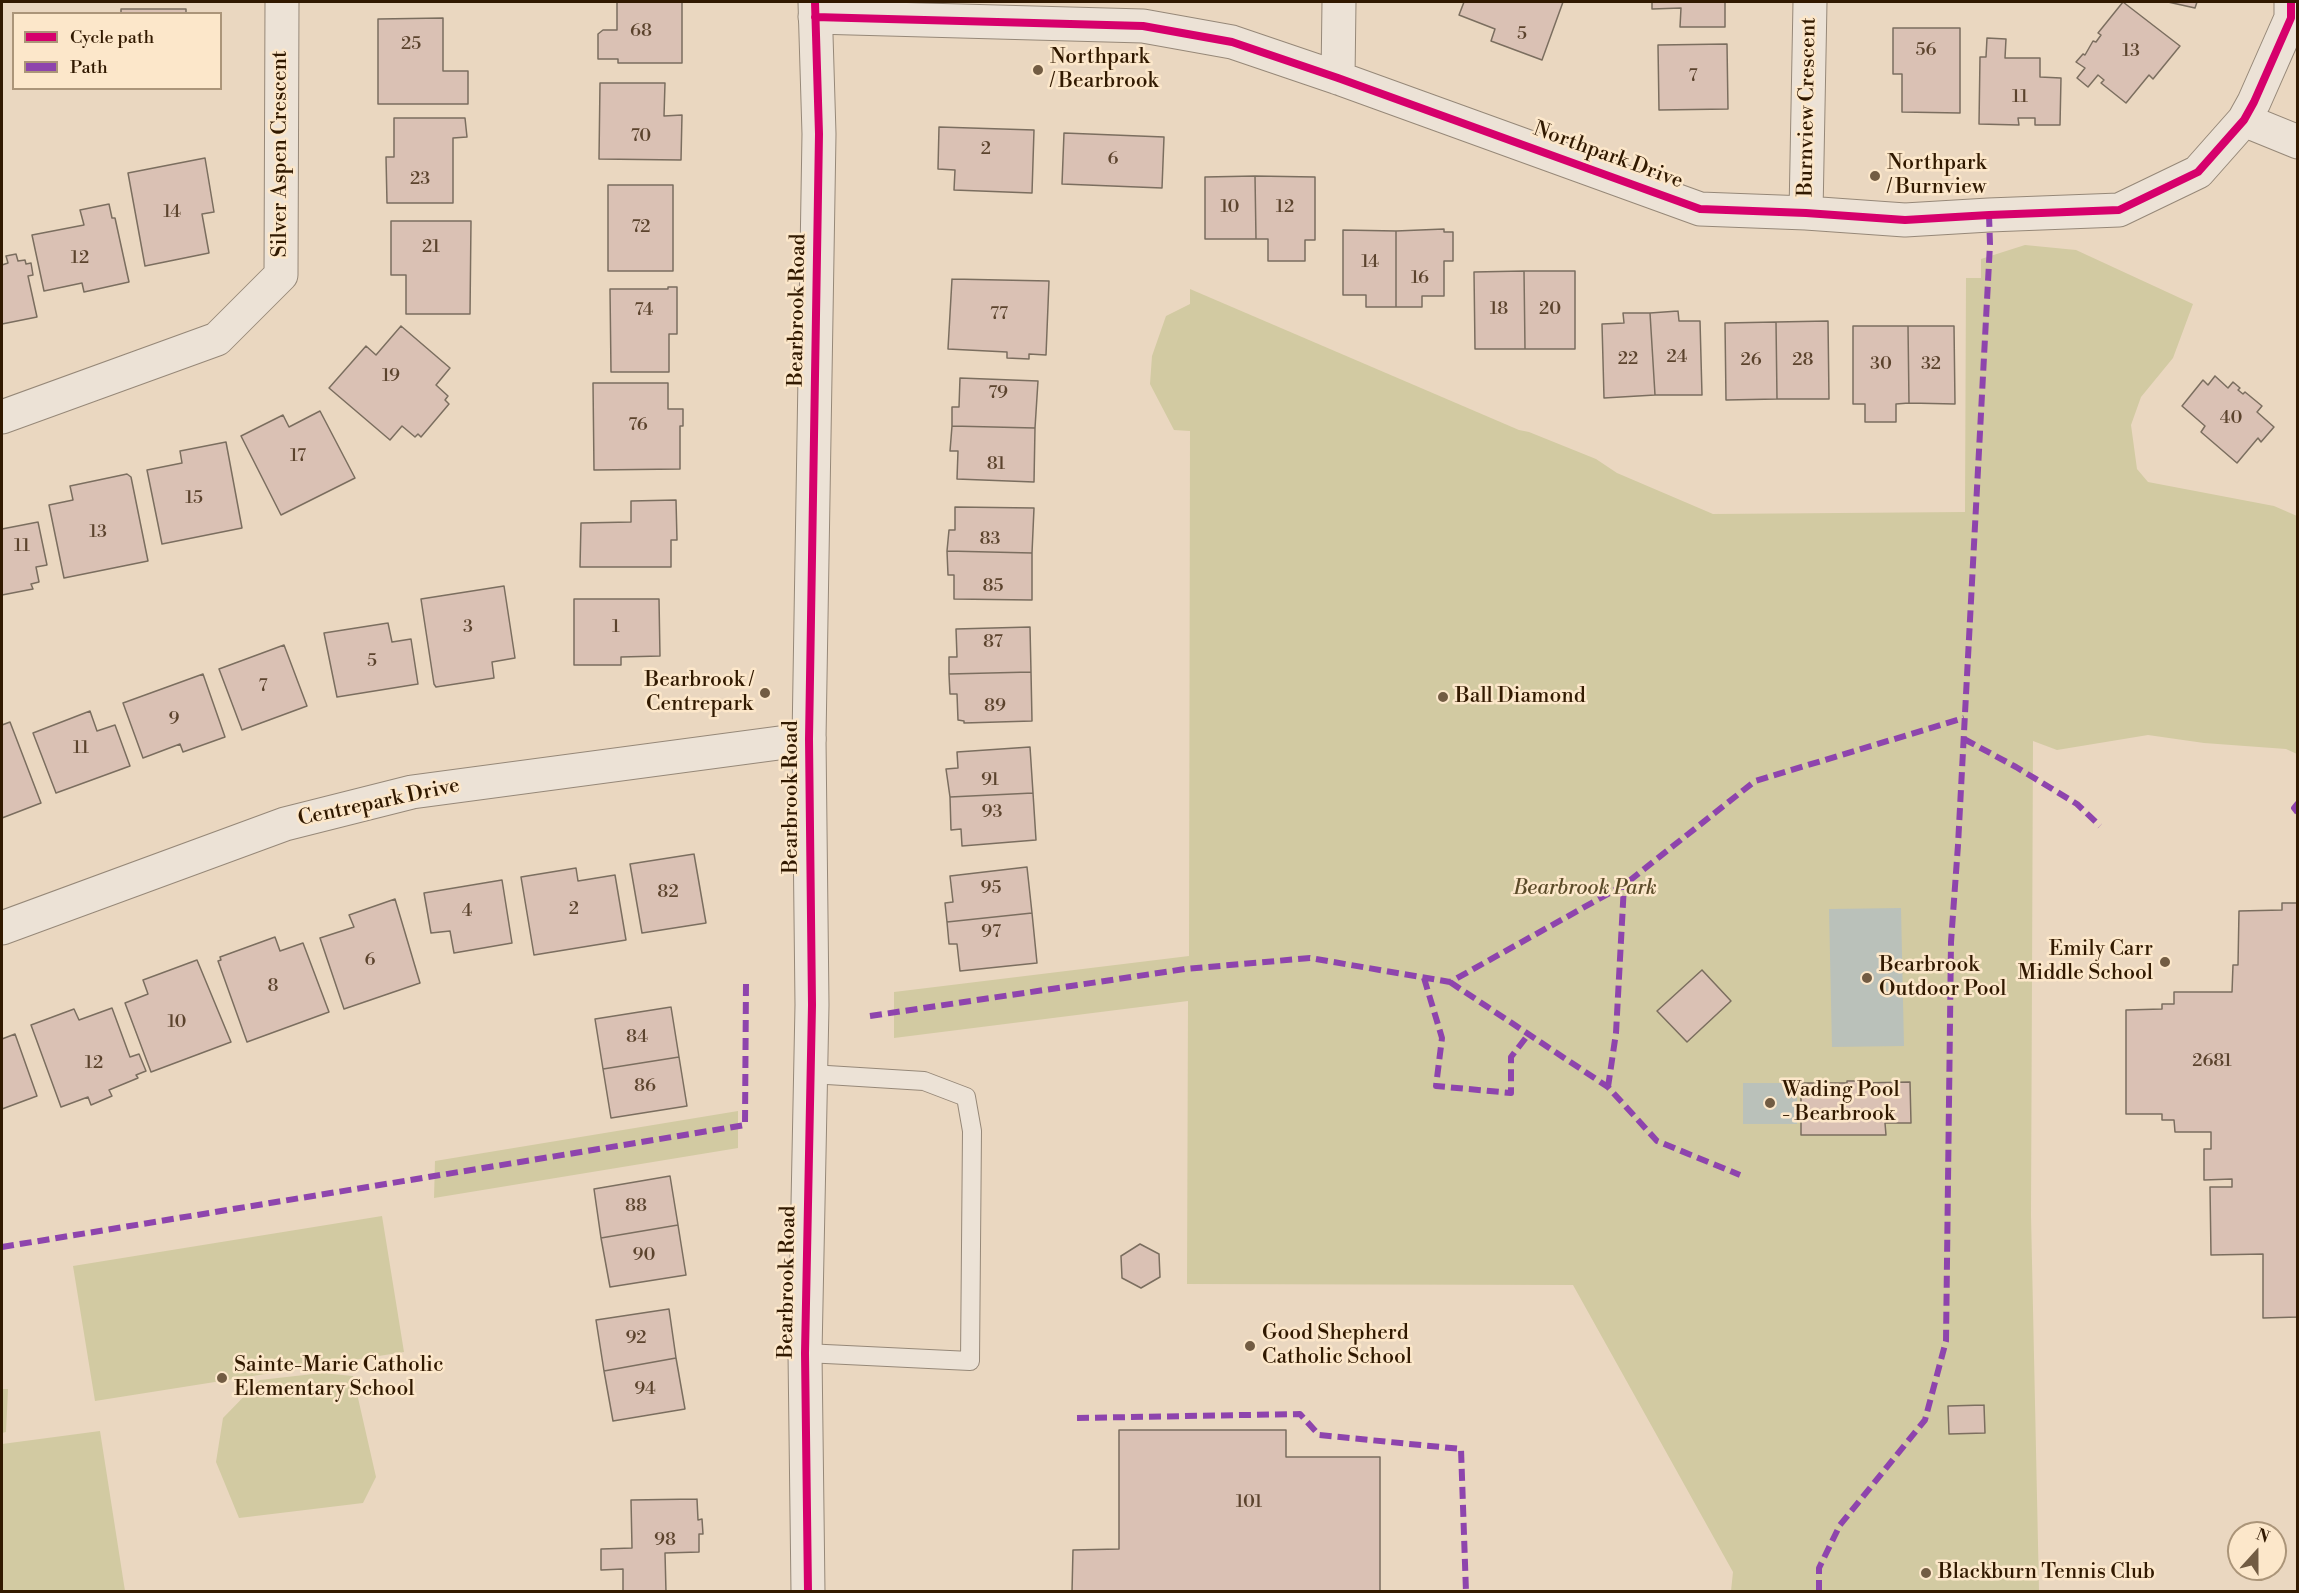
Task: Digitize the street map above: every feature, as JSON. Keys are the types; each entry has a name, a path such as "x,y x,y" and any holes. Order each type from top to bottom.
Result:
{"street":[{"name":"Silver Aspen Crescent","path":"2,417 217,339 280,274 282,2"},
{"path":"1338,78 1339,2"},
{"name":"Burnview Crescent","path":"1806,213 1810,2"},
{"name":"Northpark Drive","path":"815,9 1143,26 1232,42 1700,209 1905,220 2119,210 2198,172 2244,120 2291,18 2291,2"},
{"name":"Bearbrook Road","path":"808,1592 805,1353 812,1005 809,739 819,134 815,9"},
{"path":"2244,120 2298,142"},
{"name":"Centrepark Drive","path":"2,928 285,824 412,792 809,739"}],"lane":[{"path":"805,1353 970,1361 972,1131 966,1097 924,1081 811,1074"}],"green space":[{"name":"Bearbrook Park","path":"2025,245 2076,250 2193,304 2173,358 2141,397 2131,425 2137,469 2148,482 2274,506 2297,516 2297,754 2286,749 2204,743 2148,735 2057,750 2033,741 2031,1215 2039,1591 1731,1591 1733,1572 1573,1285 1187,1284 1188,1001 894,1038 894,992 1189,956 1190,431 1174,430 1150,384 1152,356 1166,316 1190,304 1190,289 1519,430 1596,459 1617,473 1713,514 1965,512 1966,278 1981,278 1981,259"},
{"path":"738,1111 738,1148 434,1198 435,1161"},
{"path":"382,1216 404,1352 95,1401 73,1266"},
{"path":"322,1373 353,1376 376,1477 363,1503 239,1518 216,1462 223,1418 260,1380"},
{"path":"2,1389 8,1389 6,1432 2,1433"},
{"path":"100,1431 125,1591 2,1591 2,1444"}],"shaded area":[{"name":"Bearbrook Outdoor Pool","path":"1901,908 1904,1046 1832,1047 1829,909"},
{"name":"Wading Pool - Bearbrook","path":"1743,1083 1797,1083 1797,1124 1743,1124"}],"building":[{"path":"617,2 682,2 682,63 618,63 618,59 598,59 598,34 603,30 617,30"},
{"path":"1464,2 1563,2 1542,60 1491,41 1495,29 1459,15"},
{"path":"1652,2 1725,2 1725,27 1680,27 1681,8 1652,9"},
{"path":"2123,2 2180,46 2153,79 2149,75 2126,103 2101,83 2104,80 2098,75 2088,87 2077,78 2085,68 2076,62 2083,54 2085,55 2093,41 2096,42 2101,35 2098,33"},
{"path":"2168,2 2197,2 2195,8"},
{"path":"121,9 186,9 186,12 121,12"},
{"path":"443,18 443,71 468,71 468,104 378,104 378,19"},
{"path":"1893,28 1960,28 1960,113 1902,112 1902,74 1893,74"},
{"path":"1987,38 2006,39 2005,58 2040,58 2040,77 2061,78 2060,125 2035,125 2035,118 2018,118 2019,125 1979,124 1980,57 1986,57"},
{"path":"1727,44 1728,109 1659,110 1658,45"},
{"path":"600,83 665,83 664,116 682,115 681,160 599,159"},
{"path":"394,118 465,118 467,137 453,138 453,203 387,203 386,157 394,157"},
{"path":"939,127 1034,130 1032,193 954,190 955,170 938,169"},
{"path":"1064,133 1164,137 1162,188 1062,184"},
{"path":"205,158 214,212 202,214 209,253 145,266 128,173"},
{"path":"1255,176 1315,177 1315,240 1305,240 1305,261 1268,261 1268,239 1256,239"},
{"path":"1255,176 1256,239 1205,239 1205,177"},
{"path":"608,185 673,185 673,271 608,271"},
{"path":"109,204 112,218 115,218 129,282 84,292 82,283 44,291 32,235 84,225 80,210"},
{"path":"391,221 471,221 470,314 406,314 406,275 391,275"},
{"path":"1444,229 1444,232 1453,232 1453,261 1444,261 1444,296 1422,296 1422,307 1396,307 1396,231"},
{"path":"1343,230 1396,231 1396,307 1366,307 1366,295 1343,295"},
{"path":"16,254 18,261 25,260 26,264 31,263 33,275 28,276 37,317 2,324 2,265 8,263 6,256"},
{"path":"1524,271 1525,349 1475,349 1474,272"},
{"path":"1524,271 1575,271 1575,349 1525,349"},
{"path":"952,279 1049,281 1046,355 1029,354 1029,359 1007,358 1007,352 948,349"},
{"path":"668,287 677,287 677,334 669,334 669,372 611,372 610,289 668,289"},
{"path":"1678,311 1679,321 1700,321 1702,395 1655,395 1650,313"},
{"path":"1623,313 1650,313 1655,395 1604,398 1602,324 1624,323"},
{"path":"1828,321 1829,399 1777,399 1776,322"},
{"path":"1776,322 1777,399 1726,400 1725,323"},
{"path":"401,326 450,368 436,385 448,396 445,400 449,404 421,437 418,434 415,437 402,426 390,440 329,388 366,346 376,355"},
{"path":"1853,326 1908,326 1909,403 1896,404 1896,422 1865,422 1865,404 1853,404"},
{"path":"1908,326 1954,326 1955,404 1909,403"},
{"path":"2215,376 2228,388 2233,382 2240,388 2238,390 2243,394 2245,392 2262,406 2257,412 2274,427 2261,442 2258,438 2237,463 2201,432 2205,426 2182,406 2203,380 2208,385"},
{"path":"960,378 1038,381 1035,428 952,426 952,407 959,407"},
{"path":"593,383 668,383 668,409 683,409 683,426 680,426 680,469 594,470"},
{"path":"320,411 355,478 281,515 241,436 283,415 289,427"},
{"path":"952,426 1035,428 1034,482 957,479 958,451 950,451"},
{"path":"226,442 242,528 162,544 147,470 182,463 180,451"},
{"path":"127,474 131,477 148,561 64,578 49,505 73,500 70,486"},
{"path":"676,500 677,540 671,540 671,567 580,567 581,523 631,522 631,501"},
{"path":"955,507 1034,508 1032,553 947,551 949,530 955,530"},
{"path":"38,522 47,565 36,567 39,582 31,584 33,589 2,595 2,529"},
{"path":"947,551 1032,553 1032,600 954,599 954,575 948,575"},
{"path":"504,586 515,658 492,662 494,678 436,687 421,599"},
{"path":"574,599 659,599 660,656 621,657 621,665 574,665"},
{"path":"388,623 392,642 411,639 418,684 337,697 324,633"},
{"path":"1030,627 1031,672 949,674 949,657 957,657 956,629"},
{"path":"284,645 307,706 242,730 219,669"},
{"path":"1031,672 1032,721 964,723 958,720 957,694 950,694 949,674"},
{"path":"203,674 225,737 183,752 180,744 143,758 123,703"},
{"path":"90,711 97,731 115,725 130,766 56,793 33,733"},
{"path":"10,722 41,803 2,818 2,725"},
{"path":"1030,747 1033,793 950,797 946,769 958,768 957,752"},
{"path":"1033,793 1036,840 962,846 961,829 951,830 950,797"},
{"path":"694,854 706,923 642,933 630,864"},
{"path":"1027,867 1032,913 947,922 945,903 953,902 950,876"},
{"path":"576,868 578,881 615,875 626,940 534,955 521,877"},
{"path":"502,880 512,943 454,953 450,931 431,933 424,893"},
{"path":"395,899 420,983 344,1009 320,938 354,927 349,915"},
{"path":"2282,903 2298,903 2298,1317 2263,1318 2263,1254 2211,1255 2210,1187 2232,1187 2232,1179 2204,1180 2204,1149 2211,1149 2211,1132 2175,1132 2174,1120 2162,1120 2162,1114 2126,1114 2126,1010 2162,1009 2162,1004 2174,1004 2174,992 2232,992 2233,965 2238,965 2239,911 2282,910"},
{"path":"1032,913 1037,963 960,971 957,944 949,944 947,922"},
{"path":"275,937 280,951 303,943 329,1012 247,1042 218,961 221,960 220,957"},
{"path":"197,960 231,1042 151,1072 125,1003 148,994 143,980"},
{"path":"1702,970 1731,1001 1687,1042 1657,1011"},
{"path":"671,1007 679,1057 603,1069 595,1019"},
{"path":"112,1008 130,1057 139,1054 146,1071 136,1075 138,1078 109,1090 112,1096 91,1105 88,1097 61,1107 31,1025 74,1009 79,1020"},
{"path":"15,1034 37,1096 2,1109 2,1039"},
{"path":"679,1057 687,1106 611,1118 603,1069"},
{"path":"1847,1081 1910,1082 1911,1123 1885,1123 1886,1135 1801,1135 1801,1083 1847,1083"},
{"path":"670,1176 678,1225 601,1238 594,1189"},
{"path":"678,1225 686,1275 610,1287 601,1238"},
{"path":"1140,1244 1159,1254 1160,1277 1141,1288 1122,1278 1121,1256"},
{"path":"669,1309 676,1358 604,1371 596,1320"},
{"path":"676,1358 685,1409 613,1421 604,1371"},
{"path":"1984,1405 1985,1433 1949,1434 1948,1406"},
{"path":"1119,1430 1286,1430 1286,1457 1380,1457 1380,1592 1072,1592 1073,1550 1119,1549"},
{"path":"697,1499 698,1520 702,1519 703,1534 699,1534 699,1552 665,1553 666,1592 623,1592 623,1569 601,1570 601,1549 632,1548 631,1500"}],"marked path":[{"path":"1819,1592 1819,1568 1840,1525 1925,1420 1946,1341 1951,942 1990,244 1989,215"},
{"path":"870,1016 1185,969 1310,958 1450,982 1624,885 1755,781 1964,718"},
{"path":"1964,739 2077,804 2100,826"},
{"path":"2298,803 2294,808 2298,813"},
{"path":"1608,1087 1616,1033 1624,885"},
{"path":"1424,978 1442,1038 1436,1086 1511,1093 1511,1057 1528,1035"},
{"path":"2,1247 745,1125 746,982"},
{"path":"1450,982 1608,1087 1657,1141 1740,1175"},
{"path":"1077,1418 1300,1414 1319,1435 1461,1449 1466,1592"}],"cycle path":[{"path":"808,1592 805,1353 812,1005 809,739 819,134 815,2"},
{"path":"815,17 1143,26 1232,42 1700,209 1905,220 2119,210 2198,172 2244,120 2254,102 2291,18 2291,2"}],"place":[{"name":"Northpark / Bearbrook","path":"1038,70"},
{"name":"Northpark / Burnview","path":"1875,176"},
{"name":"Bearbrook / Centrepark","path":"765,693"},
{"name":"Ball Diamond","path":"1443,697"},
{"name":"Emily Carr Middle School","path":"2165,962"},
{"name":"Bearbrook Outdoor Pool","path":"1867,978"},
{"name":"Wading Pool - Bearbrook","path":"1770,1103"},
{"name":"Good Shepherd Catholic School","path":"1250,1346"},
{"name":"Sainte-Marie Catholic Elementary School","path":"222,1378"},
{"name":"Blackburn Tennis Club","path":"1926,1573"}]}
